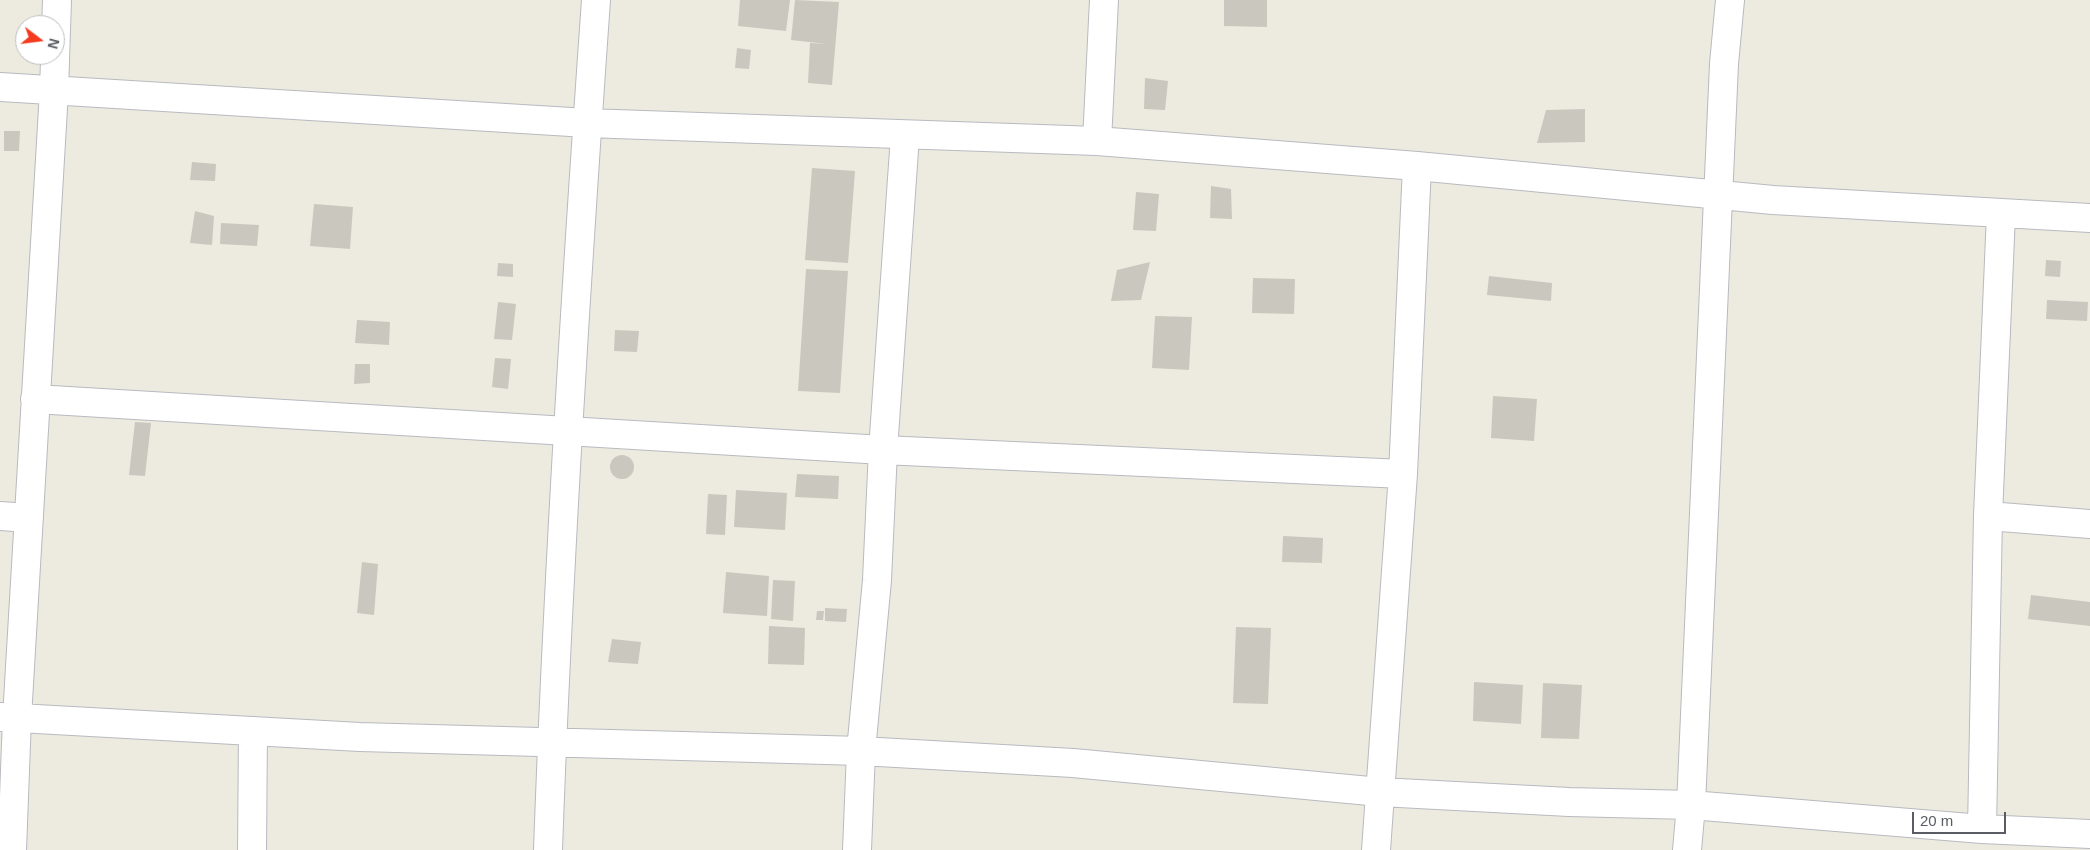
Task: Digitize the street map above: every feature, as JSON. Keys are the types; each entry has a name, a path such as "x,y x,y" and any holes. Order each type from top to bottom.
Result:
{"street":[{"path":"12,850 8,718 29,518 54,91 57,0"},
{"path":"548,850 569,430 596,0"},
{"path":"1097,141 1104,0"},
{"path":"1688,850 1720,194 1724,64 1730,0"},
{"path":"0,87 587,123 905,136 1097,141 1417,166 1773,200 2090,218"},
{"path":"858,850 861,751 878,580 883,450 905,136"},
{"path":"1376,850 1403,474 1417,166"},
{"path":"1982,829 1988,516 2002,214"},
{"path":"35,399 883,450 1403,474"},
{"path":"0,516 29,518"},
{"path":"1988,516 2090,524"},
{"path":"8,718 360,737 861,751 1073,763 1380,792 1560,802 1691,805 1982,829 2090,834"},
{"path":"252,850 253,731"}],"building":[{"path":"740,0 790,0 786,31 738,26"},
{"path":"795,0 839,2 832,85 808,83 810,43 827,44 791,40"},
{"path":"1224,0 1267,0 1267,27 1224,26"},
{"path":"737,48 751,50 749,69 735,68"},
{"path":"1145,78 1168,81 1165,110 1144,109"},
{"path":"1585,109 1585,142 1537,143 1546,110"},
{"path":"4,131 20,131 19,151 4,151"},
{"path":"192,162 216,164 215,181 190,180"},
{"path":"812,168 855,171 848,263 805,260"},
{"path":"1211,186 1231,189 1232,219 1210,218"},
{"path":"1136,192 1159,194 1156,231 1133,230"},
{"path":"314,204 353,207 350,249 310,246"},
{"path":"195,211 214,216 212,245 190,243"},
{"path":"221,223 259,225 257,246 220,244"},
{"path":"2046,260 2061,261 2060,277 2045,276"},
{"path":"1150,262 1141,300 1111,301 1117,270"},
{"path":"498,263 513,264 513,277 497,276"},
{"path":"806,269 848,271 840,393 798,391"},
{"path":"1489,276 1552,283 1551,301 1487,295"},
{"path":"1253,278 1295,279 1294,314 1252,313"},
{"path":"2047,300 2088,302 2087,321 2046,319"},
{"path":"498,302 516,304 512,340 494,339"},
{"path":"1155,316 1192,317 1189,370 1152,368"},
{"path":"357,320 390,322 389,345 355,343"},
{"path":"615,330 639,331 637,352 614,351"},
{"path":"495,358 511,359 508,389 492,387"},
{"path":"355,364 370,364 370,383 354,384"},
{"path":"1493,396 1537,399 1534,441 1491,438"},
{"path":"135,422 151,423 145,476 129,475"},
{"path":"622,455 630,459 634,467 630,475 622,479 614,475 610,467 614,459"},
{"path":"797,474 839,476 838,499 795,497"},
{"path":"736,490 787,493 785,530 734,527"},
{"path":"708,494 727,495 725,535 706,534"},
{"path":"1283,536 1323,538 1322,563 1282,562"},
{"path":"362,562 378,564 374,615 357,613"},
{"path":"726,572 769,576 767,616 723,613"},
{"path":"773,580 795,581 793,621 771,619"},
{"path":"2031,595 2090,602 2090,626 2028,619"},
{"path":"825,608 847,609 846,622 825,621"},
{"path":"817,611 824,611 823,620 816,620"},
{"path":"769,626 805,628 804,665 768,664"},
{"path":"1236,627 1271,628 1268,704 1233,703"},
{"path":"612,639 641,642 638,664 608,662"},
{"path":"1474,682 1523,685 1521,724 1473,721"},
{"path":"1543,683 1582,685 1579,739 1541,738"}]}
